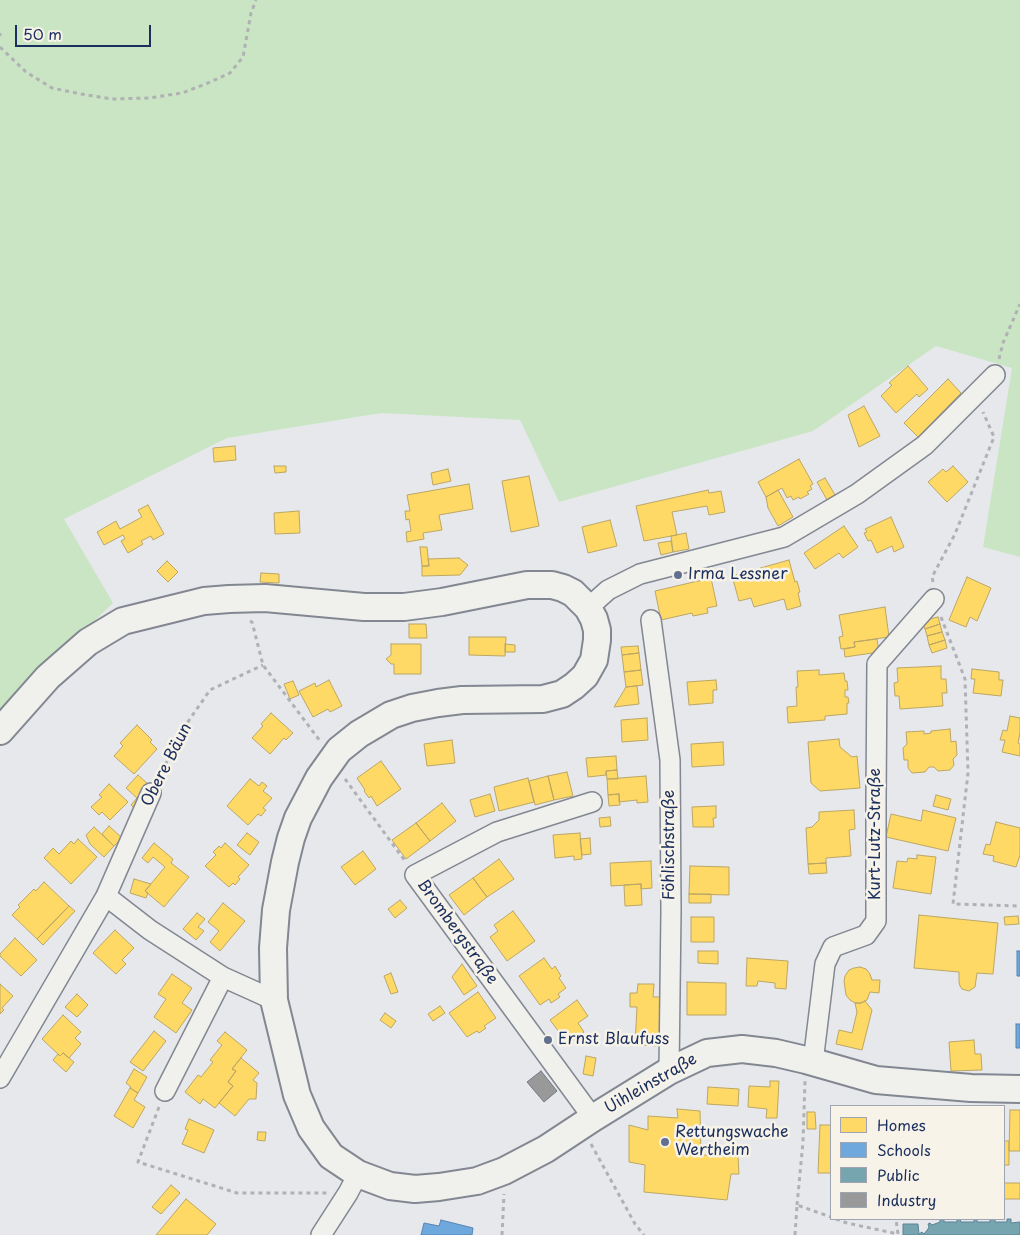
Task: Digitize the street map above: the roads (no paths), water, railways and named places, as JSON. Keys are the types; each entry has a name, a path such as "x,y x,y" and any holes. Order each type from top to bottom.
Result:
{"main road":[{"path":"0,731 48,677 88,642 123,621 204,601 265,598 364,607 404,607 442,602 527,584 552,585 563,588 572,593 588,608"},
{"name":"Uihleinstraße","path":"588,608 597,630 594,660 585,676 574,686 562,694 542,699 462,700 412,708 391,715 373,724 348,741 332,757 298,818 285,862 276,910 273,948 274,1000 297,1095 311,1128 353,1183 415,1189 477,1180 504,1171 546,1149 669,1071 706,1054 742,1049 776,1053 876,1080 971,1088 1020,1089"}],"street":[{"path":"588,608 608,590 640,574 784,537 857,494 925,445 995,375"},
{"name":"Kurt-Lutz-Straße","path":"810,1061 826,964 833,947 866,935 876,921 877,664 934,599"},
{"name":"Föhlischstraße","path":"651,620 670,760 669,1071"},
{"name":"Obere Bäun","path":"0,1078 106,896 151,793"},
{"name":"Brombergstraße","path":"587,1122 415,875 497,832 592,802"},
{"path":"106,896 150,930 223,977 274,1000"},
{"path":"165,1091 223,977"},
{"path":"320,1235 353,1183"}],"place":[{"name":"Irma Lessner","path":"678,575"},
{"name":"Ernst Blaufuss","path":"548,1040"},
{"name":"Rettungswache Wertheim","path":"665,1142"}]}
